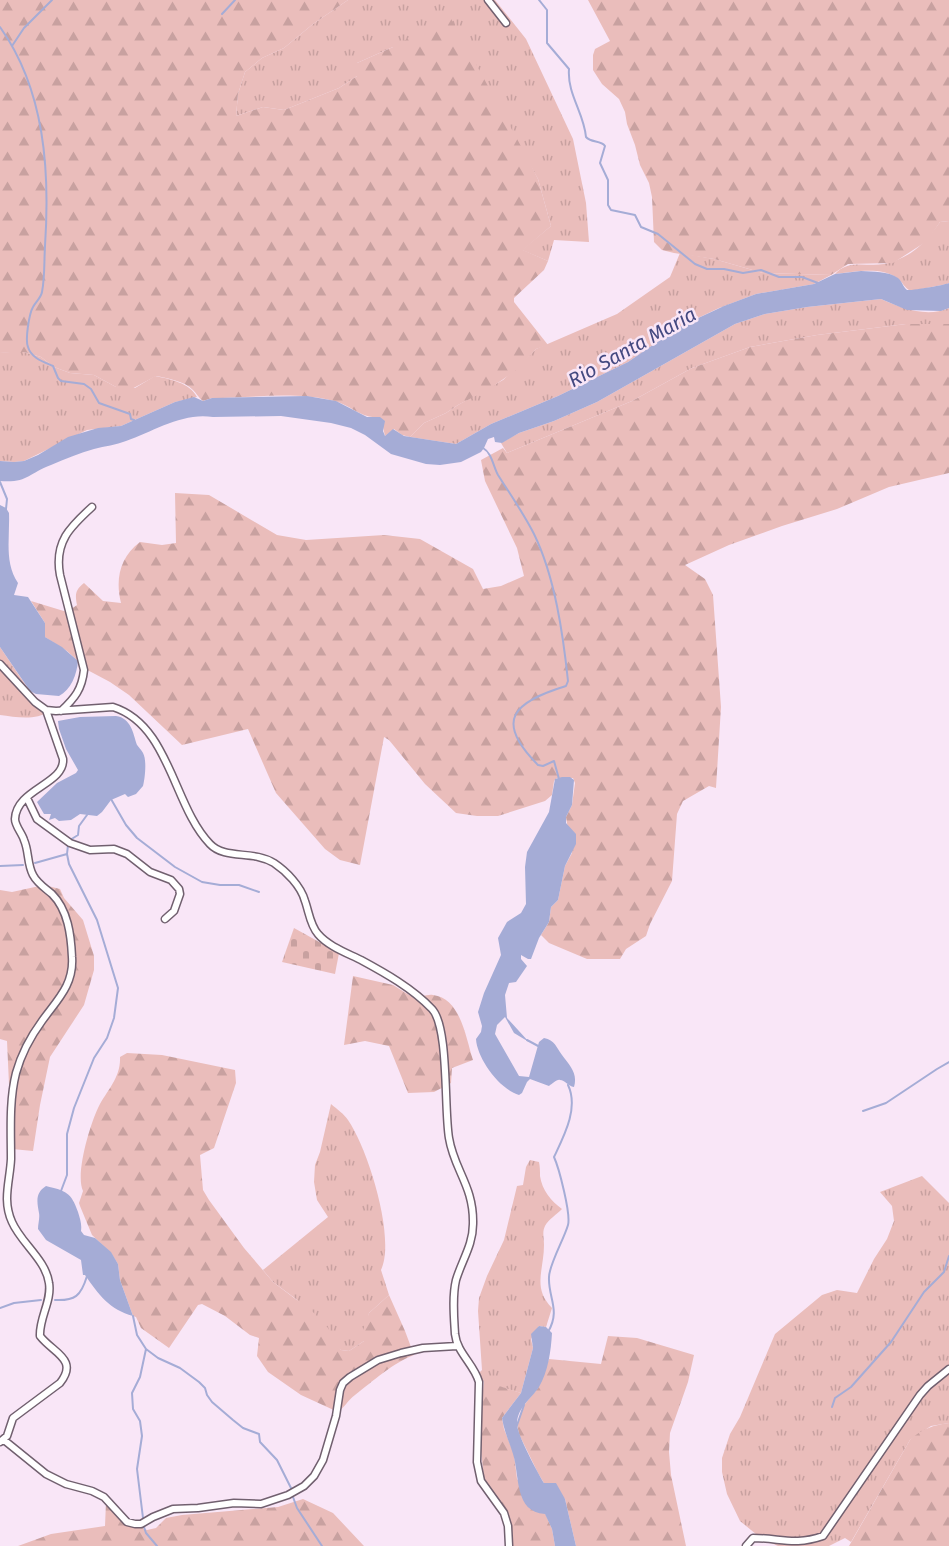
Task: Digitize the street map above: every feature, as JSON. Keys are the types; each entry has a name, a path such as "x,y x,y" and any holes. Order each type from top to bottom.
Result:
{"street":[{"path":"488,0 506,23"},
{"path":"61,711 77,695 84,670 58,567 61,545 71,526 92,507"},
{"path":"0,663 35,702 46,710 113,707 138,721 166,763 198,829 212,847 228,854 258,856 281,869 303,895 310,919 318,934 403,986 431,1008 436,1015 442,1043 449,1139 472,1202 472,1237 454,1290 457,1346 475,1369 479,1382 477,1462 481,1481 504,1513 508,1526 509,1546"},
{"path":"46,710 63,765 59,774 45,782 27,798 18,810 15,819 25,841 34,877 60,904 65,916 69,930 72,971 62,998 42,1021 32,1037 16,1073 12,1097 11,1159 6,1200 11,1220 20,1237 42,1265 49,1281 49,1294 40,1336 64,1359 67,1365 64,1378 60,1383 13,1418 2,1441 46,1474 66,1484 104,1497 127,1522 135,1524 141,1524 173,1509 234,1503 261,1504 288,1496 304,1486 314,1476 323,1460 336,1416 340,1390 343,1383 350,1377 378,1360 401,1353 423,1348 457,1346"},
{"path":"27,798 37,819 70,843 90,850 114,849 127,854 150,872 171,880 179,889 180,894 174,911 165,919"},
{"path":"746,1546 753,1538 793,1545 814,1542 823,1536 920,1395 949,1369"}],"green space":[{"path":"0,0 348,0 284,48 262,58 245,72 238,94 236,116 263,107 284,110 339,88 357,76 357,63 393,47 449,15 538,179 551,226 523,250 548,261 544,270 514,298 514,302 548,345 536,349 515,371 489,389 424,423 410,437 394,429 385,436 377,417 366,416 334,401 289,396 212,398 203,401 185,384 156,376 128,391 94,375 70,373 54,367 41,357 24,352 0,353"},
{"path":"348,0 495,0 526,39 573,139 586,203 589,242 554,240 548,261 522,250 551,226 538,179 507,123 393,47 357,63 357,76 339,88 284,110 263,107 236,116 238,94 245,72 262,58 284,48"},
{"path":"588,0 949,0 949,221 940,222 927,241 893,263 848,264 831,275 763,273 714,259 662,250 654,242 652,197 649,183 640,165 625,112 619,99 602,84 593,70 595,49 610,41"},
{"path":"949,221 949,283 947,284 911,291 897,278 883,272 835,274 840,269 851,265 877,265 902,258 917,249 940,222"},
{"path":"680,253 714,259 763,273 831,275 814,284 756,294 719,308 679,327 628,362 558,396 491,424 456,444 410,437 424,423 503,380 536,349 617,314 670,277"},
{"path":"881,299 923,312 949,308 949,324 906,324 817,335 750,347 692,368 632,401 507,453 501,443 519,433 597,402 735,324 765,314"},
{"path":"906,324 949,324 949,473 889,487 837,509 729,545 685,565 705,579 713,595 721,707 716,788 709,786 683,801 677,814 672,881 646,936 626,949 620,959 587,959 549,943 541,935 549,922 551,907 558,900 565,866 572,853 566,817 572,805 575,783 573,778 557,778 554,781 552,795 545,801 498,816 456,813 425,784 384,737 360,865 340,860 325,849 276,793 248,729 182,745 129,695 78,665 78,661 67,651 45,637 45,623 31,601 67,612 77,605 76,593 84,583 103,601 121,603 119,577 124,562 133,548 140,542 162,545 176,543 175,493 209,495 277,535 306,540 384,535 420,539 473,569 483,589 501,586 524,576 517,548 485,481 481,460 503,448 507,453 632,401 692,368 750,347 817,335"},
{"path":"24,352 41,357 54,367 70,373 94,375 116,387 135,388 155,376 185,385 197,397 175,402 121,426 87,430 24,461 0,461 0,353"},
{"path":"0,647 27,687 49,711 32,717 0,715"},
{"path":"44,885 60,889 64,898 83,920 94,956 94,970 84,1005 50,1057 33,1151 12,1149 7,1041 0,1039 0,890 12,892"},
{"path":"294,928 339,953 335,974 282,962"},
{"path":"353,976 393,985 414,998 431,995 450,1003 461,1021 473,1060 452,1068 451,1083 434,1092 408,1093 389,1046 365,1041 344,1045"},
{"path":"127,1053 162,1055 235,1070 236,1083 214,1148 200,1155 203,1190 209,1200 244,1248 273,1282 314,1313 328,1328 341,1350 349,1351 364,1341 361,1336 369,1313 389,1295 414,1355 383,1373 338,1412 301,1395 268,1372 257,1356 259,1338 250,1335 225,1316 202,1304 198,1305 169,1348 141,1328 136,1317 133,1316 120,1280 118,1264 111,1253 92,1235 79,1203 83,1191 82,1162 91,1126 98,1108 116,1078 120,1057"},
{"path":"331,1104 348,1120 364,1151 378,1194 385,1237 385,1256 381,1270 389,1295 369,1313 364,1341 349,1351 341,1350 296,1299 273,1282 263,1270 328,1217 317,1200 314,1182 315,1165"},
{"path":"530,1160 539,1162 541,1181 545,1190 562,1209 545,1226 540,1278 542,1293 552,1308 546,1327 539,1326 531,1339 533,1348 521,1393 484,1382 478,1374 482,1370 478,1311 479,1298 487,1276 504,1240 517,1186 523,1185 526,1167"},
{"path":"922,1176 949,1203 949,1423 931,1426 910,1440 851,1542 845,1538 829,1546 778,1546 762,1539 740,1521 727,1494 722,1472 722,1458 730,1434 740,1417 775,1334 822,1295 837,1290 857,1293 887,1239 894,1221 892,1206 880,1192"},
{"path":"608,1336 637,1338 694,1355 688,1382 670,1433 669,1452 671,1475 686,1546 576,1546 565,1499 544,1483 519,1434 517,1424 525,1404 538,1388 549,1359 601,1364"},
{"path":"484,1381 521,1393 502,1418 504,1429 514,1454 517,1479 545,1513 552,1529 555,1546 511,1546 507,1515 484,1479 479,1431"},
{"path":"949,1423 949,1546 849,1546 910,1440 928,1428"},
{"path":"303,1499 333,1513 364,1546 18,1546 51,1534 105,1526 106,1502 127,1520 147,1530 156,1528 166,1518 278,1507"}],"water":[{"path":"861,271 890,274 899,279 907,290 949,283 949,308 941,311 907,310 881,299 765,314 735,324 597,402 519,433 502,443 495,442 494,437 488,439 481,452 461,462 426,464 391,454 365,435 351,428 331,423 281,416 202,416 169,423 122,442 78,454 16,481 0,481 0,461 24,461 68,437 98,428 121,426 175,402 194,397 203,401 212,398 307,396 336,401 367,417 380,417 385,421 383,431 385,436 393,429 404,436 456,444 491,424 558,396 628,362 679,327 724,306 756,294 814,284 835,274"},
{"path":"0,505 9,513 9,558 18,583 14,595 28,597 45,623 45,637 62,647 78,661 73,681 59,696 36,694 30,691 0,647"},
{"path":"116,716 128,723 144,756 143,786 136,794 128,797 125,794 111,800 97,816 80,814 71,820 59,821 55,818 49,820 51,814 44,814 37,802 57,783 78,770 66,749 58,721 80,717"},
{"path":"570,777 574,780 572,805 566,817 566,823 576,834 576,844 565,866 558,900 551,907 549,922 539,938 531,959 521,955 521,959 527,966 516,982 509,983 505,995 507,1018 529,1042 514,1033 505,1017 497,1025 495,1034 519,1076 529,1077 539,1042 544,1038 553,1042 570,1066 575,1082 574,1087 559,1080 549,1086 530,1079 519,1095 511,1092 497,1080 480,1055 476,1039 482,1026 478,1012 501,955 498,938 507,922 521,913 526,904 527,852 549,812 555,779"},
{"path":"46,1186 63,1191 70,1196 78,1212 81,1231 84,1235 95,1238 111,1252 118,1264 120,1280 133,1316 118,1310 105,1300 83,1275 81,1260 46,1240 38,1229 38,1198"},
{"path":"539,1326 546,1327 552,1333 545,1375 520,1412 517,1423 528,1453 544,1483 556,1483 565,1499 576,1546 555,1546 552,1529 545,1514 535,1512 523,1500 502,1418 521,1393 533,1348 531,1334"}],"waterway":[{"path":"12,46 24,28 52,0"},
{"path":"222,14 235,0"},
{"path":"539,0 547,10 547,43 569,69 571,87 586,137 605,146 600,163 608,180 608,205 611,210 635,215 641,227 658,234 695,264 707,269 724,269 743,273 761,270 779,277 802,277 818,283"},
{"path":"0,27 27,77 35,104 45,160 44,281 41,294 30,315 27,333 28,347 35,357 53,366 61,381 84,384 91,389 99,403 130,414 131,419 134,420"},
{"path":"483,448 534,534 553,587 561,625 568,681 566,686 548,692 522,706 513,724 516,736 538,765 543,766 554,761 559,779"},
{"path":"0,482 7,499 6,509"},
{"path":"111,799 126,825 137,838 175,867 202,882 239,885 259,892"},
{"path":"70,840 78,835 79,826 87,815"},
{"path":"61,1191 67,1175 67,1134 74,1108 94,1058 107,1038 114,1018 118,988 97,920 69,864 68,845"},
{"path":"35,863 67,854"},
{"path":"0,866 23,865"},
{"path":"527,1040 540,1047"},
{"path":"863,1111 886,1103 949,1062"},
{"path":"548,1332 554,1317 549,1277 568,1225 564,1191 554,1157 566,1131 571,1112 572,1103 568,1085"},
{"path":"832,1407 835,1398 851,1387 891,1342 924,1292 944,1272 949,1256"},
{"path":"55,1300 76,1296 80,1293 87,1276"},
{"path":"0,1308 14,1303 41,1300"},
{"path":"133,1316 137,1335 146,1349 158,1358 180,1368 199,1382 212,1402 243,1428 259,1434 260,1442 277,1460 291,1488"},
{"path":"143,1518 137,1469 142,1436 140,1421 133,1409 132,1393 140,1377 146,1349"},
{"path":"516,1428 524,1405"},
{"path":"293,1497 297,1508 322,1546"},
{"path":"144,1527 157,1546"}],"water label":[{"name":"Rio Santa Maria","path":"632,347"}]}
